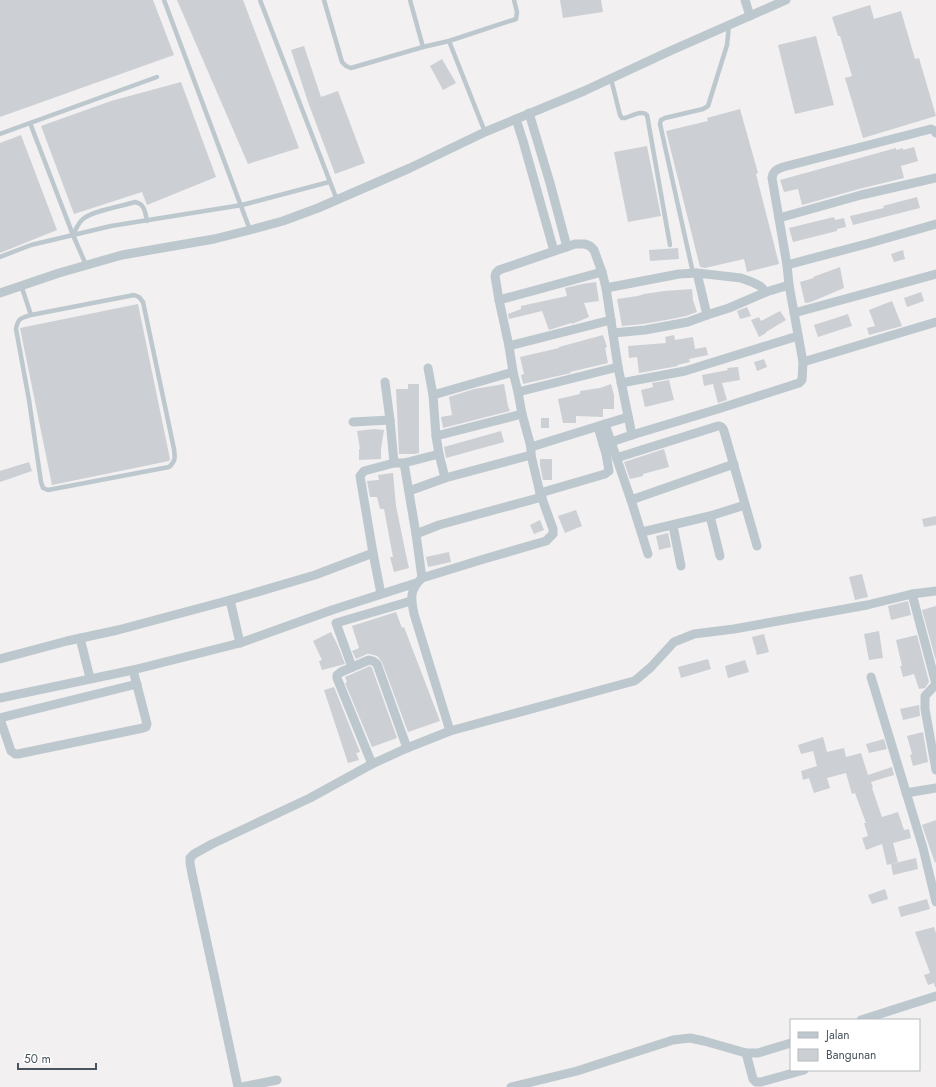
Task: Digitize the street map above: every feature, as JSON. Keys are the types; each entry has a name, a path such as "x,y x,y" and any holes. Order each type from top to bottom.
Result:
{"street":[{"path":"745,0 750,16"},
{"path":"0,293 20,285 122,255 214,239 283,221 410,168 484,132 584,91 670,50 785,0"},
{"path":"529,113 567,247"},
{"path":"516,119 554,251"},
{"path":"607,443 799,383 802,380 802,362 772,178 773,173 776,169 931,129 936,132"},
{"path":"779,218 862,195 936,178"},
{"path":"536,187 550,183"},
{"path":"787,265 936,224"},
{"path":"0,698 133,670 240,642 484,559 546,541 553,534 553,529 541,495 513,372 510,346 495,276 499,270 554,251 580,244 590,246 594,250 606,288 618,367 632,434"},
{"path":"499,300 602,272"},
{"path":"606,288 679,274 695,273 741,278 760,286 766,292"},
{"path":"695,273 707,315"},
{"path":"794,313 936,274"},
{"path":"613,333 645,330 688,322 729,308 766,292 789,286"},
{"path":"510,346 611,320"},
{"path":"802,362 936,322"},
{"path":"621,383 685,371 798,336"},
{"path":"518,392 618,367"},
{"path":"428,368 433,395 436,436 445,478"},
{"path":"433,395 513,372"},
{"path":"385,382 394,463"},
{"path":"436,436 522,414"},
{"path":"409,491 628,417"},
{"path":"353,422 390,420"},
{"path":"601,426 607,443 616,458 642,532 648,554"},
{"path":"616,458 718,426 722,427 757,546"},
{"path":"416,534 439,525 541,495 605,474 609,471 606,454 607,443"},
{"path":"381,594 360,476 364,471 439,454"},
{"path":"404,463 416,534 419,581 412,593 411,601 450,731"},
{"path":"631,500 734,464"},
{"path":"642,532 673,526 745,505"},
{"path":"710,516 720,556"},
{"path":"673,526 681,566"},
{"path":"0,659 80,638 118,630 230,600 315,575 373,553"},
{"path":"238,1087 192,874 190,858 194,854 310,798 372,764 450,731 637,679 651,667 674,642 694,634 734,629 868,605 912,594 936,591"},
{"path":"912,594 936,684 925,696 925,709 936,770"},
{"path":"230,600 240,642"},
{"path":"352,667 336,623 411,601"},
{"path":"80,638 90,678"},
{"path":"372,764 337,678 337,675 340,672 369,660 377,664 407,748"},
{"path":"133,670 137,684 147,724 146,727 18,754 14,754 11,751 0,718 137,684"},
{"path":"871,677 922,848 936,902"},
{"path":"906,793 936,788"},
{"path":"864,1019 936,996"},
{"path":"510,1087 578,1071 673,1040 690,1038 746,1053 758,1053 790,1043"},
{"path":"746,1053 753,1079 756,1082 761,1082 800,1071"},
{"path":"242,1087 277,1080"}],"lane":[{"path":"164,0 242,205 250,230"},
{"path":"260,0 336,200"},
{"path":"324,0 342,62 351,68 449,41 516,19 517,12 514,0"},
{"path":"410,0 423,47"},
{"path":"695,273 660,124 661,120 665,118 703,109 708,106 727,45 729,25"},
{"path":"449,41 484,132"},
{"path":"0,134 157,77"},
{"path":"611,79 622,118 641,112 647,115 670,245"},
{"path":"30,123 86,265"},
{"path":"0,257 31,245 111,226 242,205 329,182"},
{"path":"73,235 78,224 91,214 135,202 140,203 143,206 147,221"},
{"path":"20,285 31,316"},
{"path":"134,294 139,297 143,302 174,449 174,463 169,467 48,490 43,488 16,329 21,318 31,316 134,294"}],"building":[{"path":"0,0 153,0 174,55 0,117"},
{"path":"177,0 243,0 299,148 248,164"},
{"path":"560,0 601,0 603,12 563,18"},
{"path":"870,5 874,19 901,11 915,59 919,58 936,116 863,138 845,78 852,76 840,36 838,36 832,17"},
{"path":"816,36 834,105 795,114 778,45"},
{"path":"304,46 321,97 338,91 365,163 335,174 308,102 291,50"},
{"path":"442,59 456,83 443,90 430,66"},
{"path":"181,82 216,177 147,205 142,192 74,214 41,126 111,101"},
{"path":"740,109 758,173 756,174 779,264 747,272 744,259 705,268 700,267 666,131 708,121 707,118"},
{"path":"21,135 57,230 0,253 0,143"},
{"path":"647,146 661,216 628,222 614,152"},
{"path":"914,147 918,161 901,166 904,178 802,205 798,189 784,192 780,180 896,148 896,150 903,148 903,150"},
{"path":"917,197 920,208 853,225 850,216 884,208 883,206"},
{"path":"834,217 835,220 844,218 846,227 837,229 837,231 793,242 789,228"},
{"path":"678,248 679,259 650,261 649,250"},
{"path":"903,250 905,259 894,262 891,254"},
{"path":"840,267 844,288 811,302 805,303 800,282"},
{"path":"596,282 599,301 584,303 589,317 572,324 571,323 549,330 542,311 509,319 508,314 521,309 521,306 567,296 565,288"},
{"path":"692,289 693,300 697,312 666,320 622,326 617,299 664,291"},
{"path":"921,292 924,301 907,307 904,298"},
{"path":"892,301 902,326 869,335 867,328 875,326 869,310"},
{"path":"138,304 170,459 169,461 52,485 20,328"},
{"path":"747,307 751,316 740,319 737,311"},
{"path":"780,311 786,320 759,337 751,320 759,317 761,321"},
{"path":"848,314 852,326 818,337 814,325"},
{"path":"603,335 607,347 605,348 608,363 523,384 521,375 524,374 520,357 559,348"},
{"path":"674,335 675,340 693,337 695,349 706,347 708,355 689,359 690,362 677,365 678,366 639,373 637,357 629,358 628,346 666,343 665,337"},
{"path":"764,359 767,367 757,371 754,362"},
{"path":"738,367 740,380 722,383 727,400 718,403 713,384 704,386 702,375 728,370 727,368"},
{"path":"669,380 674,400 645,407 641,390 653,387 652,383"},
{"path":"408,384 419,384 419,453 399,454 396,389 408,389"},
{"path":"504,384 510,411 443,428 441,417 452,415 449,397 474,389"},
{"path":"611,384 614,395 614,409 603,409 603,417 576,416 576,423 563,423 558,399 580,394 580,391 600,388"},
{"path":"541,418 549,418 549,428 541,428"},
{"path":"374,429 384,430 381,459 359,460 360,449 357,431"},
{"path":"501,431 504,442 446,458 444,447"},
{"path":"664,449 669,467 630,479 624,462"},
{"path":"540,459 552,459 552,480 543,480"},
{"path":"29,462 32,471 0,482 0,471"},
{"path":"393,473 396,506 409,568 394,572 390,557 393,557 384,509 380,509 377,497 370,497 367,481 379,480 378,475"},
{"path":"576,510 582,526 565,533 558,516"},
{"path":"936,516 936,525 924,527 922,519"},
{"path":"540,520 544,530 534,534 530,525"},
{"path":"668,533 671,547 659,550 656,536"},
{"path":"449,552 451,562 428,567 426,557"},
{"path":"862,574 868,597 855,600 849,577"},
{"path":"908,601 911,615 891,620 888,606"},
{"path":"936,606 936,661 922,610"},
{"path":"396,612 402,628 404,627 440,721 408,732 382,662 377,656 370,654 356,659 352,651 359,648 352,626"},
{"path":"879,631 883,658 869,660 864,634"},
{"path":"331,632 345,664 322,670 319,661 322,660 313,641"},
{"path":"764,634 769,652 757,655 752,637"},
{"path":"917,635 929,682 925,688 919,689 914,674 903,677 896,640"},
{"path":"708,659 711,669 681,678 678,667"},
{"path":"745,660 749,672 728,678 725,666"},
{"path":"370,666 397,738 372,747 345,683 347,682 345,677"},
{"path":"334,687 360,752 356,753 359,760 348,763 324,690"},
{"path":"919,705 920,716 903,720 900,709"},
{"path":"923,732 928,762 913,766 910,755 912,754 907,736"},
{"path":"823,737 827,752 844,748 846,757 861,753 868,775 892,767 894,775 871,782 882,817 898,812 904,830 909,829 911,838 893,843 898,862 887,865 882,844 866,850 862,838 868,836 864,823 866,823 855,793 852,794 846,773 827,778 830,788 814,793 809,778 803,780 801,771 817,766 813,751 801,754 798,745"},
{"path":"884,739 887,749 869,753 866,744"},
{"path":"936,820 936,862 935,863 922,825"},
{"path":"916,858 918,869 893,875 891,864"},
{"path":"885,889 888,899 872,904 868,895"},
{"path":"927,899 930,909 901,917 898,907"},
{"path":"934,927 936,933 936,987 934,983 928,985 924,975 930,973 915,932"}]}
